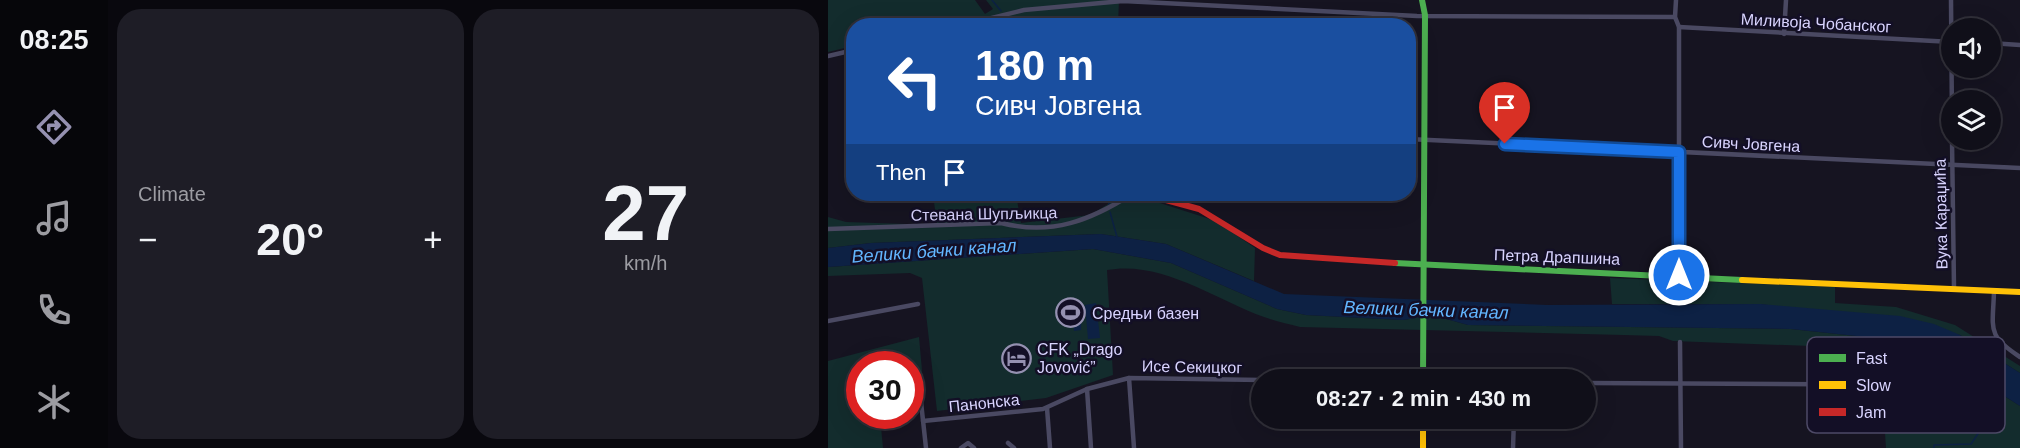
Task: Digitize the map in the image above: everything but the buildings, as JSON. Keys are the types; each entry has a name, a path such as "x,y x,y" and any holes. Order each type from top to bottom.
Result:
{"street":[{"path":"1422,0 1425,15 1423,369"},
{"path":"1676,0 1675,17 1679,27 1679,275"},
{"path":"1784,34 1786,0"},
{"path":"1951,0 1951,18"},
{"path":"996,18 1047,7 1123,1 1425,15 1675,17"},
{"name":"Миливоја Чобанског","path":"1679,27 1941,41"},
{"path":"2001,44 2020,45"},
{"path":"828,56 846,52"},
{"name":"Сивч Јовгена","path":"1416,140 2020,168"},
{"name":"Вука Караџића","path":"1952,150 1954,288"},
{"name":"Стевана Шупљикца","path":"828,229 1001,223 1021,228 1066,224 1092,218 1120,201"},
{"name":"Петра Драпшина","path":"1168,201 1217,217 1267,250 1280,255 1424,265 2020,292"},
{"path":"1994,291 1995,337"},
{"path":"828,321 918,304"},
{"path":"1680,342 1681,448"},
{"path":"2005,347 2020,357"},
{"path":"1129,378 1134,448"},
{"name":"Исе Секицког","path":"1122,379 1251,380"},
{"name":"Панонска","path":"924,421 1047,408 1087,389 1122,379"},
{"path":"1596,383 1807,385"},
{"path":"1087,389 1092,448"},
{"path":"1047,408 1050,448"},
{"path":"924,429 926,448"},
{"path":"1423,429 1424,448"},
{"path":"1513,448 1514,429"},
{"path":"960,448 968,443 974,448"},
{"path":"1008,443 1014,448"}],"green space":[{"path":"828,0 975,0 985,14 993,9 986,0 1119,0 1118,18 846,18 846,48 828,52"},
{"path":"934,201 1017,201 1021,223 1090,215 1113,201 1154,201 1216,221 1255,248 1254,281 1166,244 1101,234 871,243 828,248 828,217 846,222 937,225"},
{"path":"1093,249 1171,263 1277,309 1306,315 1403,320 1432,315 1468,325 1791,329 1866,337 1807,337 1807,346 1673,341 1659,336 1300,327 1264,317 1167,276 1127,268 1107,270 1113,375 1046,398 937,411 922,278 910,273 828,276 828,267"},
{"path":"1610,278 1835,287 1835,303 1896,307 1955,325 1974,337 1761,304 1612,304"},
{"path":"919,337 920,351 866,351"},
{"path":"846,356 846,429 881,429 883,448 828,448 828,361"},
{"path":"2005,357 2020,366 2020,373 2005,364"},
{"path":"2005,396 2020,406 2020,448 1886,448 1885,433 2005,433"}],"water":[{"name":"Велики бачки канал","path":"1101,234 1166,244 1284,294 1547,305 1761,304 1900,316 1934,324 1963,337 1866,337 1791,329 1468,325 1432,315 1403,320 1306,315 1277,309 1171,263 1093,249 828,267 828,248 871,243"},
{"path":"1096,303 1100,338 1088,339 1085,305"},
{"name":"Средњи базен","path":"1082,305 1081,330 1074,331 1073,319 1059,321 1058,307"},
{"path":"2005,364 2020,373 2020,406 2005,396"}],"waterway":[{"path":"992,0 1001,11"},
{"path":"1109,201 1109,205"},
{"path":"1110,212 1117,237"},
{"path":"1934,448 1934,445 1971,444 1978,433"}],"traffic: fast":[{"path":"1422,0 1425,15 1423,369"},
{"path":"1395,263 1742,280"}],"traffic: slow":[{"path":"1742,280 2020,292"},
{"path":"1423,429 1423,448"}],"traffic: jam":[{"path":"1170,201 1199,209 1263,248 1280,255 1395,263"}],"place":[{"name":"Средњи базен","path":"1071,313"},
{"name":"CFK „Drago Jovović”","path":"1016,358"}],"route":[{"path":"1505,144 1679,152 1679,275"}]}
